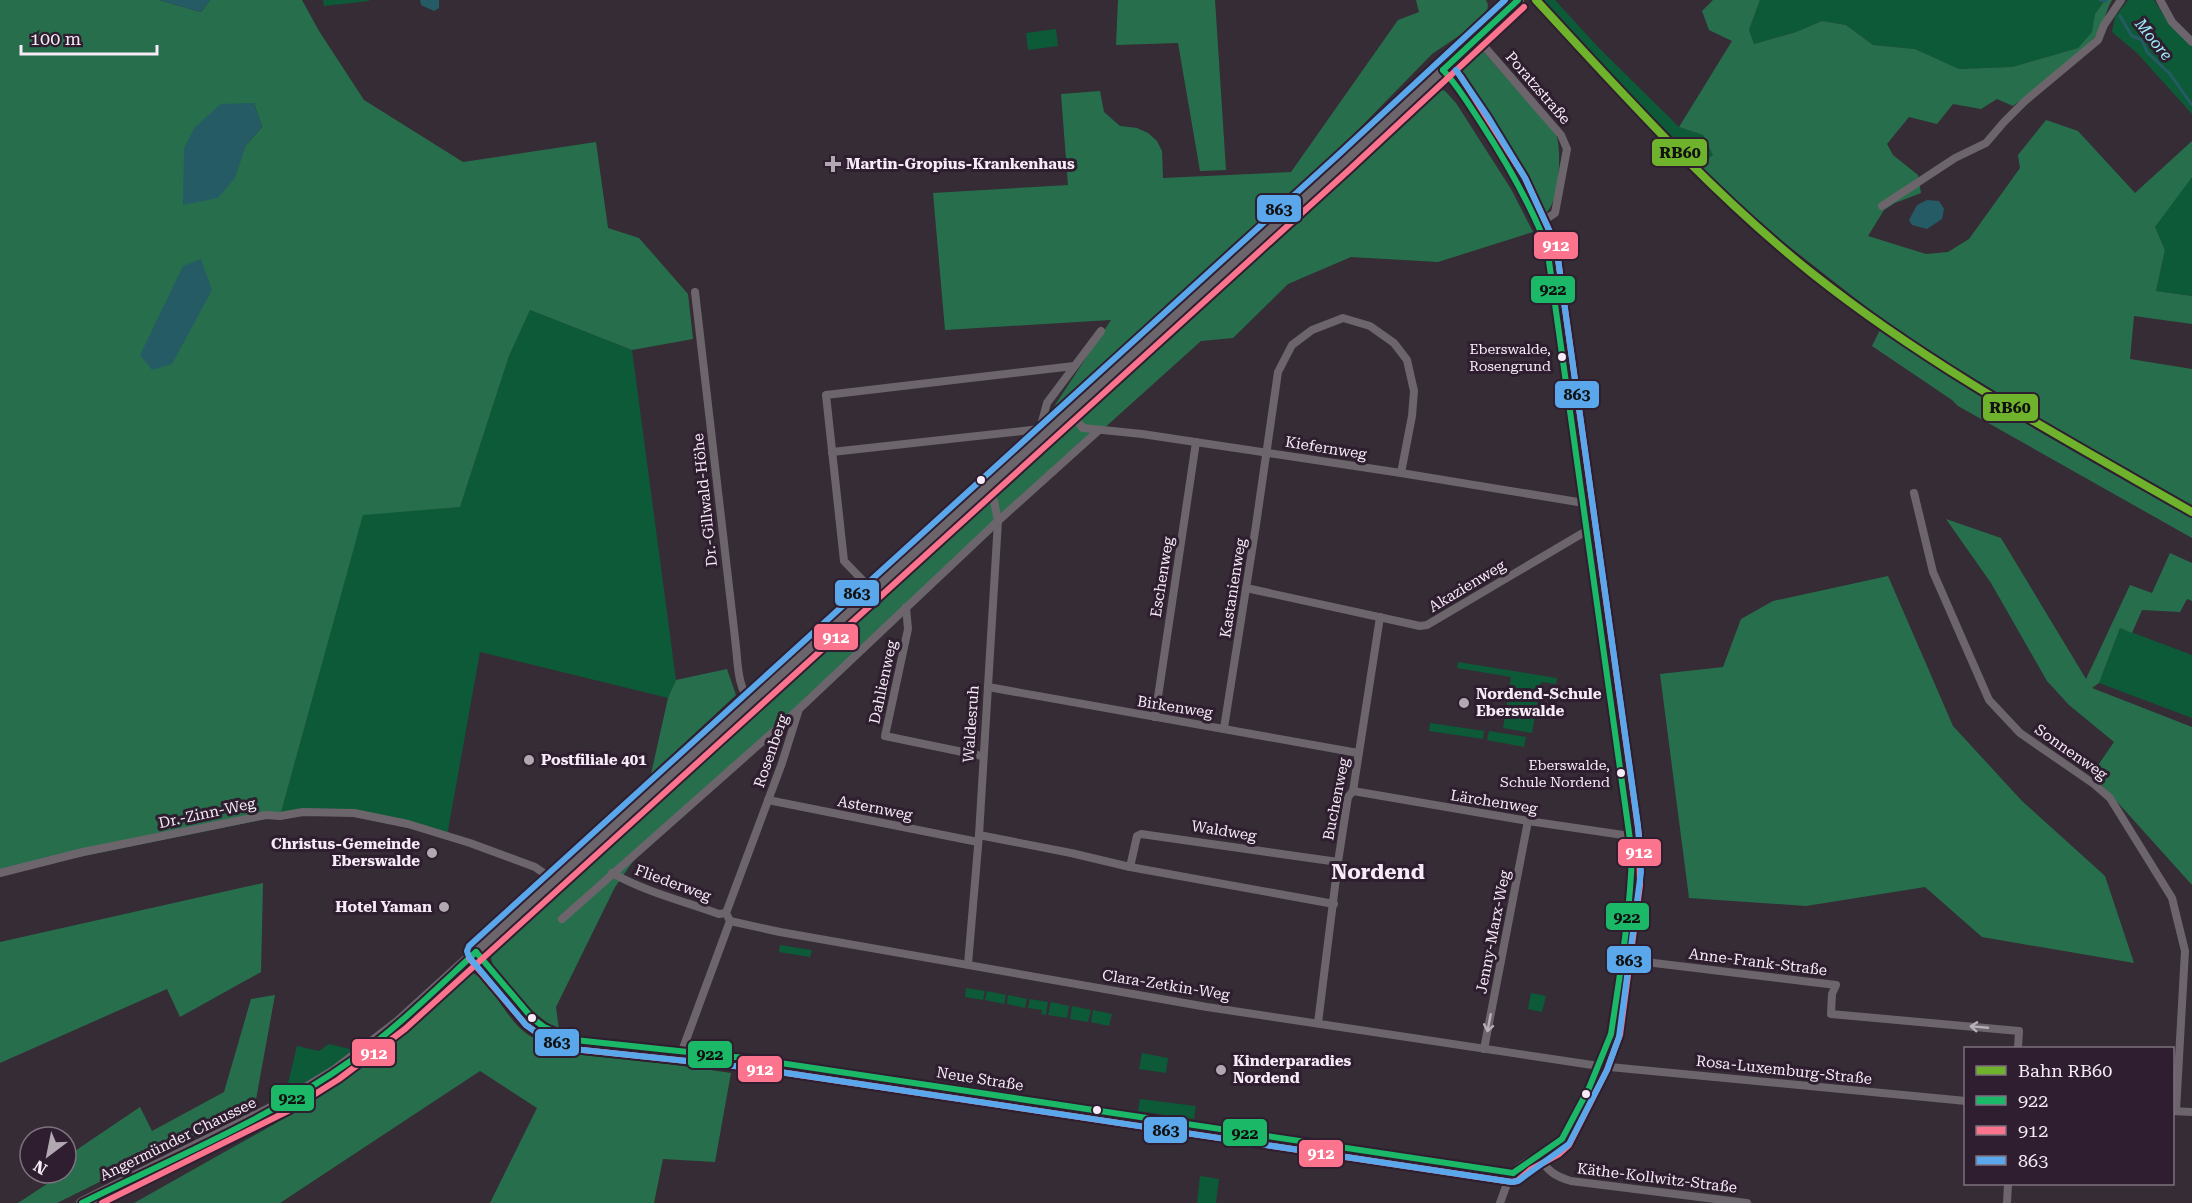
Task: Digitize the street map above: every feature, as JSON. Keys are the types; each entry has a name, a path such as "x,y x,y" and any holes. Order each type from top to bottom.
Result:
{"main road":[{"name":"Angermünder Chaussee","path":"82,1203 283,1104 334,1072 399,1022 752,703 987,486 1042,432 1069,412 1443,70 1514,1"}],"street":[{"path":"1882,206 1955,158 1986,143 2025,101 2098,40 2104,25 2121,0"},
{"path":"2160,0 2172,22 2192,42"},
{"name":"Poratzstraße","path":"1477,38 1561,135 1567,149 1555,213 1539,224"},
{"path":"1443,70 1454,82 1514,174 1539,224 1547,247 1630,836 1632,871 1611,1034 1599,1066 1563,1139 1513,1173 1500,1203"},
{"name":"Dr.-Gillwald-Höhe","path":"695,292 738,666 741,685 752,703"},
{"path":"1266,452 1278,372 1285,356 1292,345 1312,330 1343,318 1358,321 1378,332 1394,343 1407,360 1414,391 1412,416 1401,472"},
{"path":"832,452 1042,432 1047,403 1101,331"},
{"path":"873,591 844,561 826,395 1074,366"},
{"name":"Kiefernweg","path":"1069,412 1083,428 1401,472 1584,503"},
{"name":"Rosenberg","path":"682,1051 799,709 998,521 1100,430"},
{"name":"Eschenweg","path":"1155,717 1196,442"},
{"name":"Kastanienweg","path":"1224,728 1266,452"},
{"name":"Waldesruh","path":"968,964 998,521 994,501 987,486"},
{"name":"Sonnenweg","path":"1914,493 1933,572 1989,700 2019,733 2094,783 2110,798 2172,898 2185,951 2174,1111"},
{"name":"Akazienweg","path":"1246,588 1420,626 1427,625 1588,530"},
{"name":"Dahlienweg","path":"906,607 908,629 885,736 982,756"},
{"name":"Buchenweg","path":"1318,1023 1338,862 1348,797 1353,791 1380,617"},
{"name":"Birkenweg","path":"988,687 1358,753"},
{"path":"562,919 799,709"},
{"name":"Lärchenweg","path":"1353,791 1630,836"},
{"name":"Asternweg","path":"768,800 978,838"},
{"name":"Dr.-Zinn-Weg","path":"0,873 82,852 266,815 354,813 408,824 470,843 536,867 555,881"},
{"name":"Jenny-Marx-Weg","path":"1484,1049 1528,821"},
{"name":"Waldweg","path":"1130,867 1137,837 1141,834 1338,862"},
{"path":"978,838 1071,853 1130,867 1334,904"},
{"name":"Fliederweg","path":"612,873 632,884 728,917"},
{"name":"Clara-Zetkin-Weg","path":"728,917 780,932 1207,1007 1599,1066"},
{"name":"Neue Straße","path":"476,952 532,1018 544,1027 575,1040 682,1051 868,1076 1513,1173"},
{"name":"Anne-Frank-Straße","path":"1621,959 1836,985 1832,994 1831,1014 2019,1031 2018,1047"},
{"name":"Rosa-Luxemburg-Straße","path":"1599,1066 1964,1101"},
{"path":"2174,1111 2192,1112"},
{"name":"Käthe-Kollwitz-Straße","path":"1538,1156 1547,1170 1555,1176 1571,1181 1748,1203"},
{"path":"2007,1203 2008,1185"}],"green space":[{"path":"0,0 159,0 201,12 210,0 302,0 319,31 364,100 463,162 596,142 608,228 639,238 688,294 693,339 632,350 530,310 509,356 460,507 363,515 280,816 0,873","holes":["254,103 262,127 246,145"]},
{"path":"323,0 369,0 369,1 324,6"},
{"path":"1118,0 1215,0 1226,170 1200,171 1178,43 1116,45"},
{"path":"1416,0 1486,0 1487,14 1432,54 1307,182 1306,190 1060,413 1055,405 1111,320 945,330 933,193 1068,185 1061,94 1100,91 1104,112 1120,126 1137,128 1148,133 1157,141 1162,151 1163,178 1291,172 1398,20 1419,12"},
{"path":"1542,0 1555,0 1597,46 1679,127 1703,135 1714,155 1698,166 1590,56"},
{"path":"1713,0 1760,0 1749,30 1754,44 1796,32 1822,21 1846,25 1873,45 1915,49 1959,69 2012,67 2078,48 2092,32 2095,14 2105,0 2112,0 2099,31 2083,50 2013,106 1997,99 1981,109 1953,104 1937,124 1909,117 1887,144 1893,155 1918,175 1921,193 1884,210 1868,236 1926,254 1948,252 1969,239 2020,168 2018,155 2046,120 2078,131 2135,193 2192,141 2192,177 2155,227 2165,250 2156,291 2192,296 2192,324 2134,316 2130,359 2192,369 2192,507 2013,404 1888,324 1768,230 1698,166 1713,155 1703,135 1679,127 1732,41 1709,30 1702,11"},
{"path":"1760,0 2105,0 2095,14 2093,32 2078,48 2012,67 1959,69 1915,49 1873,45 1846,25 1822,21 1796,32 1754,44 1749,30"},
{"path":"2128,0 2154,0 2168,22 2192,47 2192,114 2137,53 2112,32 2115,17"},
{"path":"1056,29 1058,46 1028,50 1026,33"},
{"path":"1481,49 1556,134 1559,152 1558,178 1553,201 1549,210 1543,215 1463,75 1463,66"},
{"path":"1439,89 1445,91 1456,103 1511,189 1533,232 1438,262 1351,257 1288,284 1233,338 1201,341 992,529 634,860 615,887 556,1007 559,1030 541,1018 509,988 494,967 491,958 493,948 504,934 1394,121 1429,91 1431,94"},
{"path":"2192,156 2192,296 2156,291 2165,250 2155,227"},
{"path":"530,310 632,350 676,680 668,698 480,652 447,836 354,813 280,816 363,514 460,507 509,356"},
{"path":"1880,330 2003,408 2192,518 2192,538 1958,406 1872,346"},
{"path":"1946,519 2001,538 2086,679 2130,585 2152,593 2170,553 2192,563 2192,601 2187,599 2180,612 2142,610 2132,633 2120,628 2099,683 2092,688 2192,727 2192,885 2092,774 2114,742 2069,705 2047,681 1991,583"},
{"path":"1888,576 1953,726 2022,801 2105,876 2134,963 1982,937 1925,887 1806,906 1689,898 1660,674 1723,667 1741,619 1773,601"},
{"path":"2120,628 2192,655 2192,718 2099,683"},
{"path":"1458,662 1557,678 1556,684 1541,682 1532,733 1503,728 1511,677 1457,668"},
{"path":"727,669 736,695 651,774 668,698 676,680"},
{"path":"1430,723 1484,731 1483,739 1429,731"},
{"path":"1489,731 1526,737 1524,747 1487,740"},
{"path":"263,883 261,972 180,1017 167,989 0,1063 0,942"},
{"path":"780,945 812,950 810,957 779,952"},
{"path":"471,972 486,983 519,1027 537,1039 571,1050 731,1073 715,1162 663,1159 654,1203 490,1203 537,1108 480,1071 280,1203 134,1203 301,1109 329,1090"},
{"path":"966,988 985,991 983,1000 965,997"},
{"path":"987,991 1006,995 1004,1004 985,1000"},
{"path":"1531,993 1546,996 1542,1012 1528,1009"},
{"path":"275,995 255,1105 57,1203 18,1203 45,1185 78,1185 78,1149 140,1107 152,1131 224,1092 251,999"},
{"path":"1008,995 1027,999 1025,1008 1007,1004"},
{"path":"1030,999 1048,1002 1046,1015 1041,1014 1042,1010 1028,1008"},
{"path":"1051,1002 1069,1006 1067,1018 1048,1015"},
{"path":"1072,1006 1091,1010 1088,1022 1070,1019"},
{"path":"1093,1010 1112,1014 1109,1026 1091,1022"},
{"path":"329,1044 350,1049 350,1055 291,1093 286,1091 297,1046 319,1051"},
{"path":"1142,1053 1168,1058 1166,1073 1139,1069"},
{"path":"1140,1099 1196,1106 1194,1119 1138,1111"},
{"path":"1200,1176 1219,1179 1216,1203 1197,1203"}],"water":[{"path":"159,0 210,0 201,12"},
{"path":"420,0 439,0 439,8 434,11 421,5"},
{"path":"254,103 262,127 246,145 235,178 218,198 183,205 184,148 195,127 221,104"},
{"path":"1927,200 1939,201 1944,209 1942,219 1927,229 1912,225 1909,220 1917,205"},
{"path":"201,259 212,290 172,364 152,370 140,355 183,266"}],"waterway":[{"name":"Moore","path":"2100,0 2106,1"},
{"name":"Moore","path":"2120,16 2132,36 2142,40 2147,52 2170,74 2192,105"}],"rail line":[{"name":"RB60","path":"1536,0 1635,107 1704,177 1775,243 1813,274 1903,340 1950,371 2192,512"}],"transit line":[{"name":"863","path":"1456,70 1525,178 1556,245 1638,826 1641,872 1619,1037 1607,1070 1569,1144 1518,1181 1512,1182 753,1068 573,1049 540,1035 526,1025 469,957 467,951 469,946 1337,156 1505,0"},
{"name":"922","path":"1443,70 1518,0"},
{"name":"912","path":"102,1203 288,1111 339,1079 405,1029 1349,170 1524,7"},
{"name":"922","path":"1443,70 1454,82 1509,168 1526,199 1547,247 1632,854 1627,922 1611,1034 1589,1088 1562,1139 1513,1173"},
{"name":"912","path":"469,958 526,1025 540,1035 573,1049 753,1068 1512,1182 1559,1154 1569,1145 1607,1070 1620,1035 1640,885 1639,835 1556,245 1525,178 1461,77"},
{"name":"922","path":"476,952 532,1018 544,1027 575,1040 754,1059 1513,1173"},
{"name":"922","path":"82,1203 220,1137 288,1101 320,1081 385,1035 476,952"}],"place":[{"name":"Martin-Gropius-Krankenhaus","path":"833,164"},
{"name":"Eberswalde, Rosengrund","path":"1562,357"},
{"name":"Nordend-Schule Eberswalde","path":"1464,703"},
{"name":"Postfiliale 401","path":"529,760"},
{"name":"Eberswalde, Schule Nordend","path":"1621,773"},
{"name":"Christus-Gemeinde Eberswalde","path":"432,853"},
{"name":"Hotel Yaman","path":"444,907"},
{"name":"Kinderparadies Nordend","path":"1221,1070"}],"district":[{"name":"Nordend","path":"1378,872"}]}
